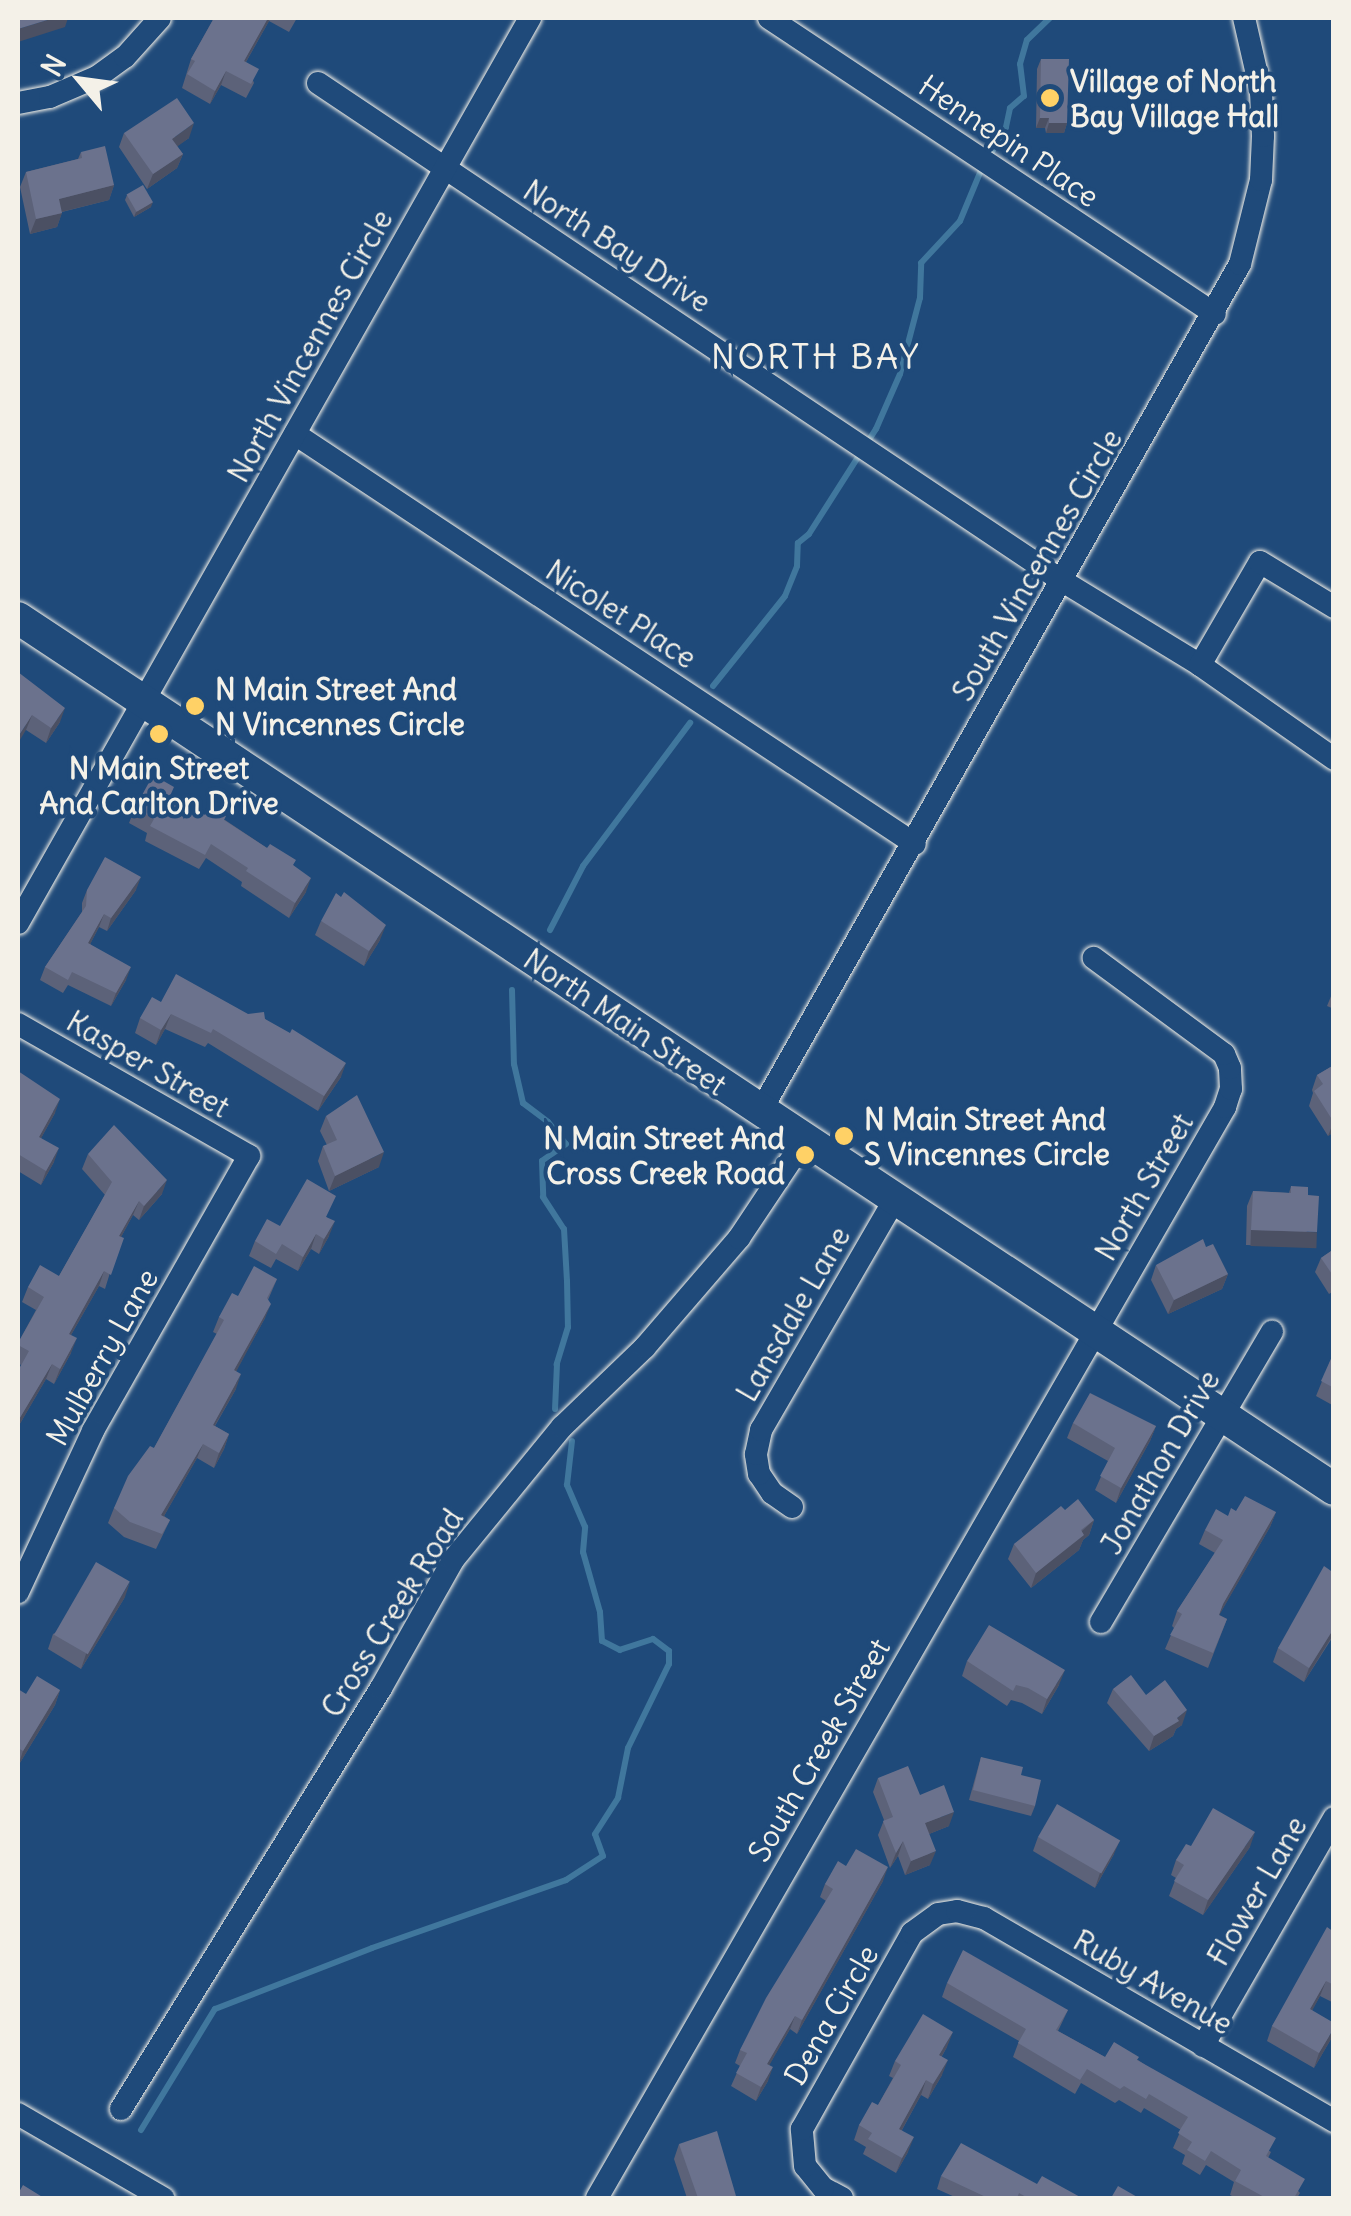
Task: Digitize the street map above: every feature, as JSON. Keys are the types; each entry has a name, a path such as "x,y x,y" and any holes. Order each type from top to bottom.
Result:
{"main road":[{"name":"North Main Street","path":"18,618 803,1142 1334,1489"}],"street":[{"path":"18,103 50,97 98,77 125,57 160,18"},
{"name":"North Vincennes Circle","path":"18,923 530,18"},
{"name":"Hennepin Place","path":"769,18 1216,314"},
{"name":"South Vincennes Circle","path":"760,1112 1216,314 1240,264 1260,180 1261,92 1244,18"},
{"name":"North Bay Drive","path":"318,83 1061,580 1200,666 1334,759"},
{"name":"Nicolet Place","path":"295,434 914,844"},
{"path":"1200,666 1260,562 1334,607"},
{"name":"North Street","path":"1094,958 1224,1054 1230,1068 1231,1089 1220,1116 1094,1331"},
{"name":"Kasper Street","path":"18,1024 249,1156"},
{"name":"Cross Creek Road","path":"121,2109 381,1688 453,1560 562,1427 645,1347 739,1238 803,1142"},
{"name":"Mulberry Lane","path":"18,1592 93,1431 249,1156"},
{"name":"Lansdale Lane","path":"792,1508 772,1493 759,1474 756,1454 761,1430 894,1201"},
{"name":"South Creek Street","path":"596,2198 1094,1331"},
{"name":"Jonathon Drive","path":"1101,1622 1272,1332"},
{"name":"Flower Lane","path":"1203,2046 1334,1818"},
{"name":"Ruby Avenue","path":"938,1914 956,1910 984,1918 1334,2121"},
{"name":"Dena Circle","path":"842,2198 813,2178 804,2160 802,2129 912,1934 938,1914"},
{"path":"18,2114 162,2198"}],"building":[{"path":"18,18 54,18 18,29"},
{"path":"214,18 268,18 244,61 259,69 251,84 226,71 215,91 187,74"},
{"name":"Village of North Bay Village Hall","path":"1041,59 1069,59 1067,123 1049,123 1049,118 1040,118"},
{"path":"177,98 194,123 172,139 183,154 153,174 124,133"},
{"path":"105,146 114,185 59,199 62,213 36,219 26,172 82,158 81,152"},
{"path":"143,185 153,202 137,212 127,194"},
{"path":"18,672 65,708 51,728 32,715 18,737"},
{"path":"153,775 174,787 170,796 205,815 210,807 267,848 270,844 296,860 293,865 311,878 295,903 211,844 205,855 150,826 154,819 135,808"},
{"path":"105,857 141,877 111,918 104,914 88,943 131,967 116,993 72,972 68,980 45,967 86,906 87,890"},
{"path":"344,892 386,925 369,951 321,921 336,893 341,897"},
{"path":"176,974 248,1014 264,1012 265,1019 290,1033 292,1029 346,1063 324,1096 213,1029 211,1033 171,1014 161,1030 140,1018 152,997 161,1002"},
{"path":"1334,1065 1333,1121 1314,1091 1323,1084 1317,1075"},
{"path":"18,1071 60,1099 39,1137 59,1148 46,1171 18,1154"},
{"path":"357,1095 384,1152 335,1176 323,1146 337,1140 326,1116"},
{"path":"114,1125 167,1180 144,1206 139,1201 119,1236 124,1238 111,1275 104,1271 69,1334 77,1338 60,1369 52,1364 18,1421 18,1371 29,1351 18,1343 44,1297 28,1287 40,1265 59,1276 112,1182 88,1154"},
{"path":"307,1179 336,1196 326,1217 335,1221 324,1239 316,1234 303,1257 282,1244 276,1254 255,1241 267,1219 280,1226"},
{"path":"1291,1186 1308,1187 1308,1195 1319,1196 1317,1232 1251,1230 1253,1191 1291,1193"},
{"path":"1203,1239 1206,1247 1213,1244 1228,1274 1174,1300 1156,1265"},
{"path":"1334,1249 1334,1277 1321,1258"},
{"path":"254,1266 277,1279 267,1298 271,1304 234,1370 241,1374 213,1425 229,1434 219,1453 203,1444 161,1515 170,1520 162,1534 130,1522 114,1508 128,1476 150,1446 154,1448 224,1320 219,1317 232,1293 238,1296"},
{"path":"1334,1352 1334,1388 1321,1381"},
{"path":"1090,1393 1156,1426 1121,1488 1100,1476 1115,1448 1073,1423"},
{"path":"1245,1496 1276,1512 1223,1604 1219,1615 1227,1619 1213,1653 1170,1635 1182,1614 1177,1611 1223,1540 1205,1530 1216,1509 1228,1516"},
{"path":"1078,1499 1094,1520 1081,1530 1084,1535 1036,1573 1014,1544 1061,1506 1065,1510"},
{"path":"96,1562 130,1582 88,1654 54,1635"},
{"path":"1324,1566 1334,1573 1334,1628 1309,1668 1278,1648"},
{"path":"989,1625 1065,1670 1047,1699 1016,1685 1013,1691 967,1661"},
{"path":"1131,1675 1146,1695 1165,1680 1187,1710 1177,1718 1179,1721 1154,1736 1113,1689"},
{"path":"37,1676 60,1690 23,1751 18,1748 18,1689 26,1694"},
{"path":"981,1757 1023,1767 1021,1775 1041,1780 1035,1806 973,1790"},
{"path":"908,1766 920,1795 944,1785 954,1812 925,1823 936,1851 911,1861 903,1841 896,1853 883,1821 893,1817 878,1778"},
{"path":"1057,1804 1120,1840 1101,1873 1038,1837"},
{"path":"1213,1808 1255,1832 1208,1900 1174,1881 1184,1865 1176,1860 1186,1844 1191,1846"},
{"path":"856,1849 888,1867 802,2020 795,2016 767,2064 773,2067 761,2087 736,2073 747,2053 740,2050 766,1998 833,1889 825,1884 838,1861 846,1866"},
{"path":"1327,1927 1334,1932 1334,1985 1326,1981 1310,2009 1334,2023 1334,2028 1319,2053 1272,2026"},
{"path":"963,1950 1068,2010 1056,2030 1105,2057 1114,2042 1139,2057 1137,2060 1276,2138 1266,2156 1305,2179 1294,2198 1266,2198 1235,2181 1241,2170 1211,2151 1205,2161 1187,2150 1192,2142 1178,2133 1188,2117 1149,2094 1146,2099 1124,2086 1120,2089 1087,2069 1080,2080 1018,2043 1026,2029 947,1983"},
{"path":"923,2014 953,2032 939,2055 948,2060 933,2084 926,2080 899,2129 914,2137 902,2158 868,2139 872,2133 859,2125 872,2102 878,2105 901,2065 895,2061"},
{"path":"717,2131 736,2196 698,2198 679,2144"},
{"path":"961,2143 1037,2184 1042,2176 1082,2198 1028,2198 1019,2193 1017,2198 988,2198 941,2176"},
{"path":"23,2185 44,2198 18,2198"},
{"path":"1118,2186 1139,2198 1111,2198"}],"waterway":[{"path":"989,157 1006,127 1010,108 1024,96 1020,64 1027,40 1050,18"},
{"path":"713,686 785,596 797,566 798,543 809,534 876,429 900,374 920,298 921,263 960,221 982,168"},
{"path":"550,930 583,866 690,723"},
{"path":"512,990 514,1064 523,1103 548,1122 566,1144 542,1161 543,1197 564,1229 567,1281 568,1327 557,1364 555,1409"},
{"path":"141,2130 215,2009 372,1948 566,1880 603,1856 595,1834 618,1798 628,1748 669,1664 669,1651 653,1639 620,1650 602,1641 600,1612 583,1552 585,1527 567,1485 572,1441"}],"place":[{"name":"Village of North Bay Village Hall","path":"1050,98"},
{"name":"N Main Street And N Vincennes Circle","path":"195,706"},
{"name":"N Main Street And Carlton Drive","path":"159,734"},
{"name":"N Main Street And S Vincennes Circle","path":"844,1136"},
{"name":"N Main Street And Cross Creek Road","path":"805,1155"}],"district":[{"name":"NORTH BAY","path":"816,356"}]}
